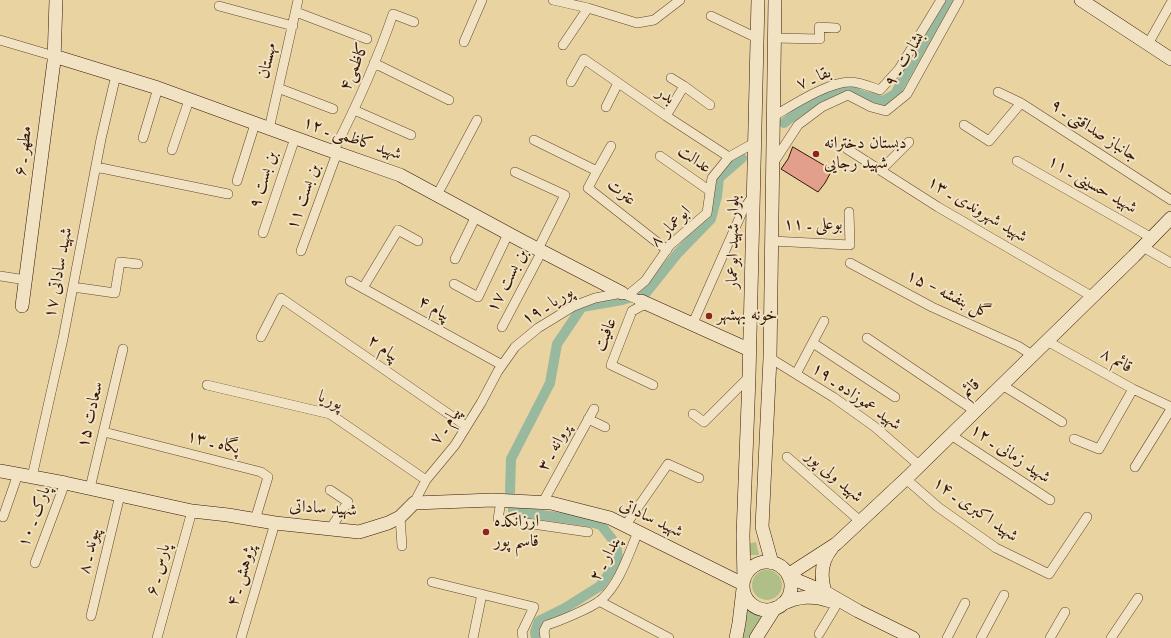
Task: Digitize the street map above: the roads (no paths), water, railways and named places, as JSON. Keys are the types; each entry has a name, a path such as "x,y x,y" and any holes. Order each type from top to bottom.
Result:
{"street":[{"name":"مطهر ـ ۶","path":"22,306 54,56 56,0"},
{"name":"مهستان","path":"269,129 298,0"},
{"path":"464,42 481,0"},
{"path":"553,0 588,8 637,23 654,20 680,0"},
{"name":"بلوار شهید ابوعمار","path":"736,638 740,623 743,584 743,536 750,350 758,0"},
{"path":"772,563 762,530 770,358 775,0"},
{"name":"بقا ـ ۷","path":"774,116 817,92 836,85 851,82 880,90 899,69 939,0"},
{"name":"بشارت ـ ۹","path":"773,163 798,125 822,107 848,95 870,107 886,111 907,94 959,0"},
{"path":"1081,0 1171,59"},
{"path":"1148,44 1171,3"},
{"path":"219,6 293,26"},
{"path":"563,45 588,8"},
{"path":"296,12 367,39"},
{"name":"کاظمی۴","path":"335,152 382,46 393,14 414,22"},
{"path":"711,16 757,38"},
{"path":"775,38 820,39 819,27 836,28"},
{"path":"0,40 54,56"},
{"name":"شهید کاظمی ـ ۱۲","path":"54,56 158,88 400,175 508,234 625,294"},
{"name":"بدر","path":"571,82 584,59 666,116 729,157"},
{"path":"374,63 450,100"},
{"name":"شهید ساداتی ۱۷","path":"32,476 63,339 96,167 116,75"},
{"path":"672,78 710,106"},
{"path":"606,106 618,83"},
{"path":"666,116 684,86"},
{"path":"143,138 158,88"},
{"path":"278,88 333,109"},
{"name":"جانباز صداقتی ـ ۹","path":"998,92 1021,103 1171,200"},
{"path":"172,150 189,100"},
{"path":"964,125 989,141 1021,103"},
{"path":"354,110 411,135"},
{"path":"437,195 477,120"},
{"path":"237,181 255,124"},
{"name":"بن بست ۹","path":"263,233 295,138"},
{"name":"عترت","path":"534,140 597,171 588,188 667,250"},
{"path":"881,170 909,142"},
{"name":"ابوعمار ۸","path":"625,294 646,281 670,245 707,213 712,178 729,157 754,143"},
{"path":"597,171 611,146"},
{"name":"شهید شهروندی ـ ۱۳","path":"847,149 938,207 1093,296"},
{"name":"بن بست ۱۱","path":"301,251 335,152"},
{"name":"عدالت","path":"660,156 710,191"},
{"name":"شهید حسینی ـ ۱۱","path":"1017,161 1152,238"},
{"path":"96,167 228,194"},
{"name":"بن بست ۱۷","path":"502,327 540,250 565,194 515,172"},
{"path":"693,323 743,210 753,196"},
{"name":"بوعلی ـ ۱۱","path":"772,241 850,244 849,212"},
{"path":"455,258 476,216"},
{"name":"قائم","path":"788,576 836,544 920,466 1171,218"},
{"path":"363,288 398,230 418,241"},
{"path":"454,284 478,297 508,234"},
{"path":"1143,247 1171,263"},
{"path":"73,287 116,293 120,262 138,264"},
{"name":"گل بنفشه - ۱۵","path":"850,263 932,307 1018,346 1032,355"},
{"path":"0,276 26,280"},
{"name":"پیام ۴","path":"350,281 502,365"},
{"path":"625,294 693,323 750,350"},
{"name":"پوریا ـ ۱۹","path":"502,365 515,347 538,328 574,306 595,298 625,294"},
{"name":"پیام ۲","path":"261,337 281,298 466,426"},
{"name":"عافیت","path":"644,302 632,311 611,365 653,385"},
{"path":"796,374 824,322"},
{"path":"866,338 975,411"},
{"name":"قائم ۸","path":"1047,341 1133,389 1171,408"},
{"path":"813,343 895,397"},
{"name":"سعادت ۱۵","path":"90,488 123,349"},
{"name":"شهید عموزاده ـ ۱۹","path":"770,358 833,397 875,427 920,466"},
{"name":"پیام ـ ۷","path":"414,503 426,480 455,445 482,403 502,365"},
{"path":"693,414 704,422 749,377"},
{"name":"پوریا","path":"207,385 330,414 426,480"},
{"path":"1002,385 1062,422"},
{"path":"1074,439 1100,449 1133,389"},
{"path":"1135,467 1171,408"},
{"name":"پروانه ـ ۳","path":"543,502 594,409"},
{"path":"588,419 605,427"},
{"name":"پگاه ـ ۱۳","path":"104,432 261,472 268,477 255,520"},
{"name":"شهید زمانی ـ ۱۲","path":"951,435 1050,500"},
{"name":"شهید ولی پور","path":"787,457 860,521"},
{"path":"625,526 668,464 699,478"},
{"name":"شهید ساداتی","path":"0,471 90,488 192,511 228,515 275,524 359,532 388,523 400,517 414,503 501,501 551,502 610,518 743,584"},
{"path":"3,517 18,474"},
{"name":"شهید اکبری ـ ۱۴","path":"906,479 938,507 996,548 1049,574 1087,517"},
{"name":"پارک ـ ۱۰","path":"35,563 65,483"},
{"path":"330,490 348,502 330,529"},
{"name":"پیوند ـ ۸","path":"91,616 120,495"},
{"path":"501,501 498,519 588,532"},
{"name":"پارس ـ ۶","path":"157,638 192,511"},
{"path":"400,517 402,546"},
{"name":"پژوهش ـ ۴","path":"241,638 275,524"},
{"path":"743,536 754,538 759,535 762,530"},
{"name":"پندار ـ ۲","path":"545,638 544,631 547,625 560,621 599,601 605,595 617,578 638,532"},
{"path":"825,592 822,584 823,566 828,554 836,544"},
{"path":"756,638 779,606 787,599 791,584 788,576 779,565 764,562 757,564 746,574 743,584 748,601 754,606 768,610 779,606 800,597 812,597 858,611"},
{"path":"788,576 825,592 895,634 913,638"},
{"path":"432,582 534,607 522,632 523,638"},
{"path":"473,638 482,594"},
{"path":"981,638 1004,595"},
{"path":"1111,638 1138,598"},
{"path":"599,601 669,638"},
{"path":"947,638 965,603"},
{"path":"819,634 838,604"},
{"path":"1050,638 1065,612"}],"waterway":[{"path":"784,123 797,113 838,89 848,88 858,94 883,101 895,94 948,0"},
{"path":"510,492 511,459 550,383 557,344 582,307 622,300 646,293 678,253 711,219 717,196 719,178 742,158"},
{"path":"513,510 585,521 601,525 616,544 618,558 613,568 600,586 565,608 539,621 535,632 536,638"}],"place":[{"name":"دبستان دخترانه شهید رجایی","path":"816,154"},
{"name":"خونه بهشهر","path":"709,316"},
{"name":"ارزانکده قاسم پور","path":"486,532"}]}
